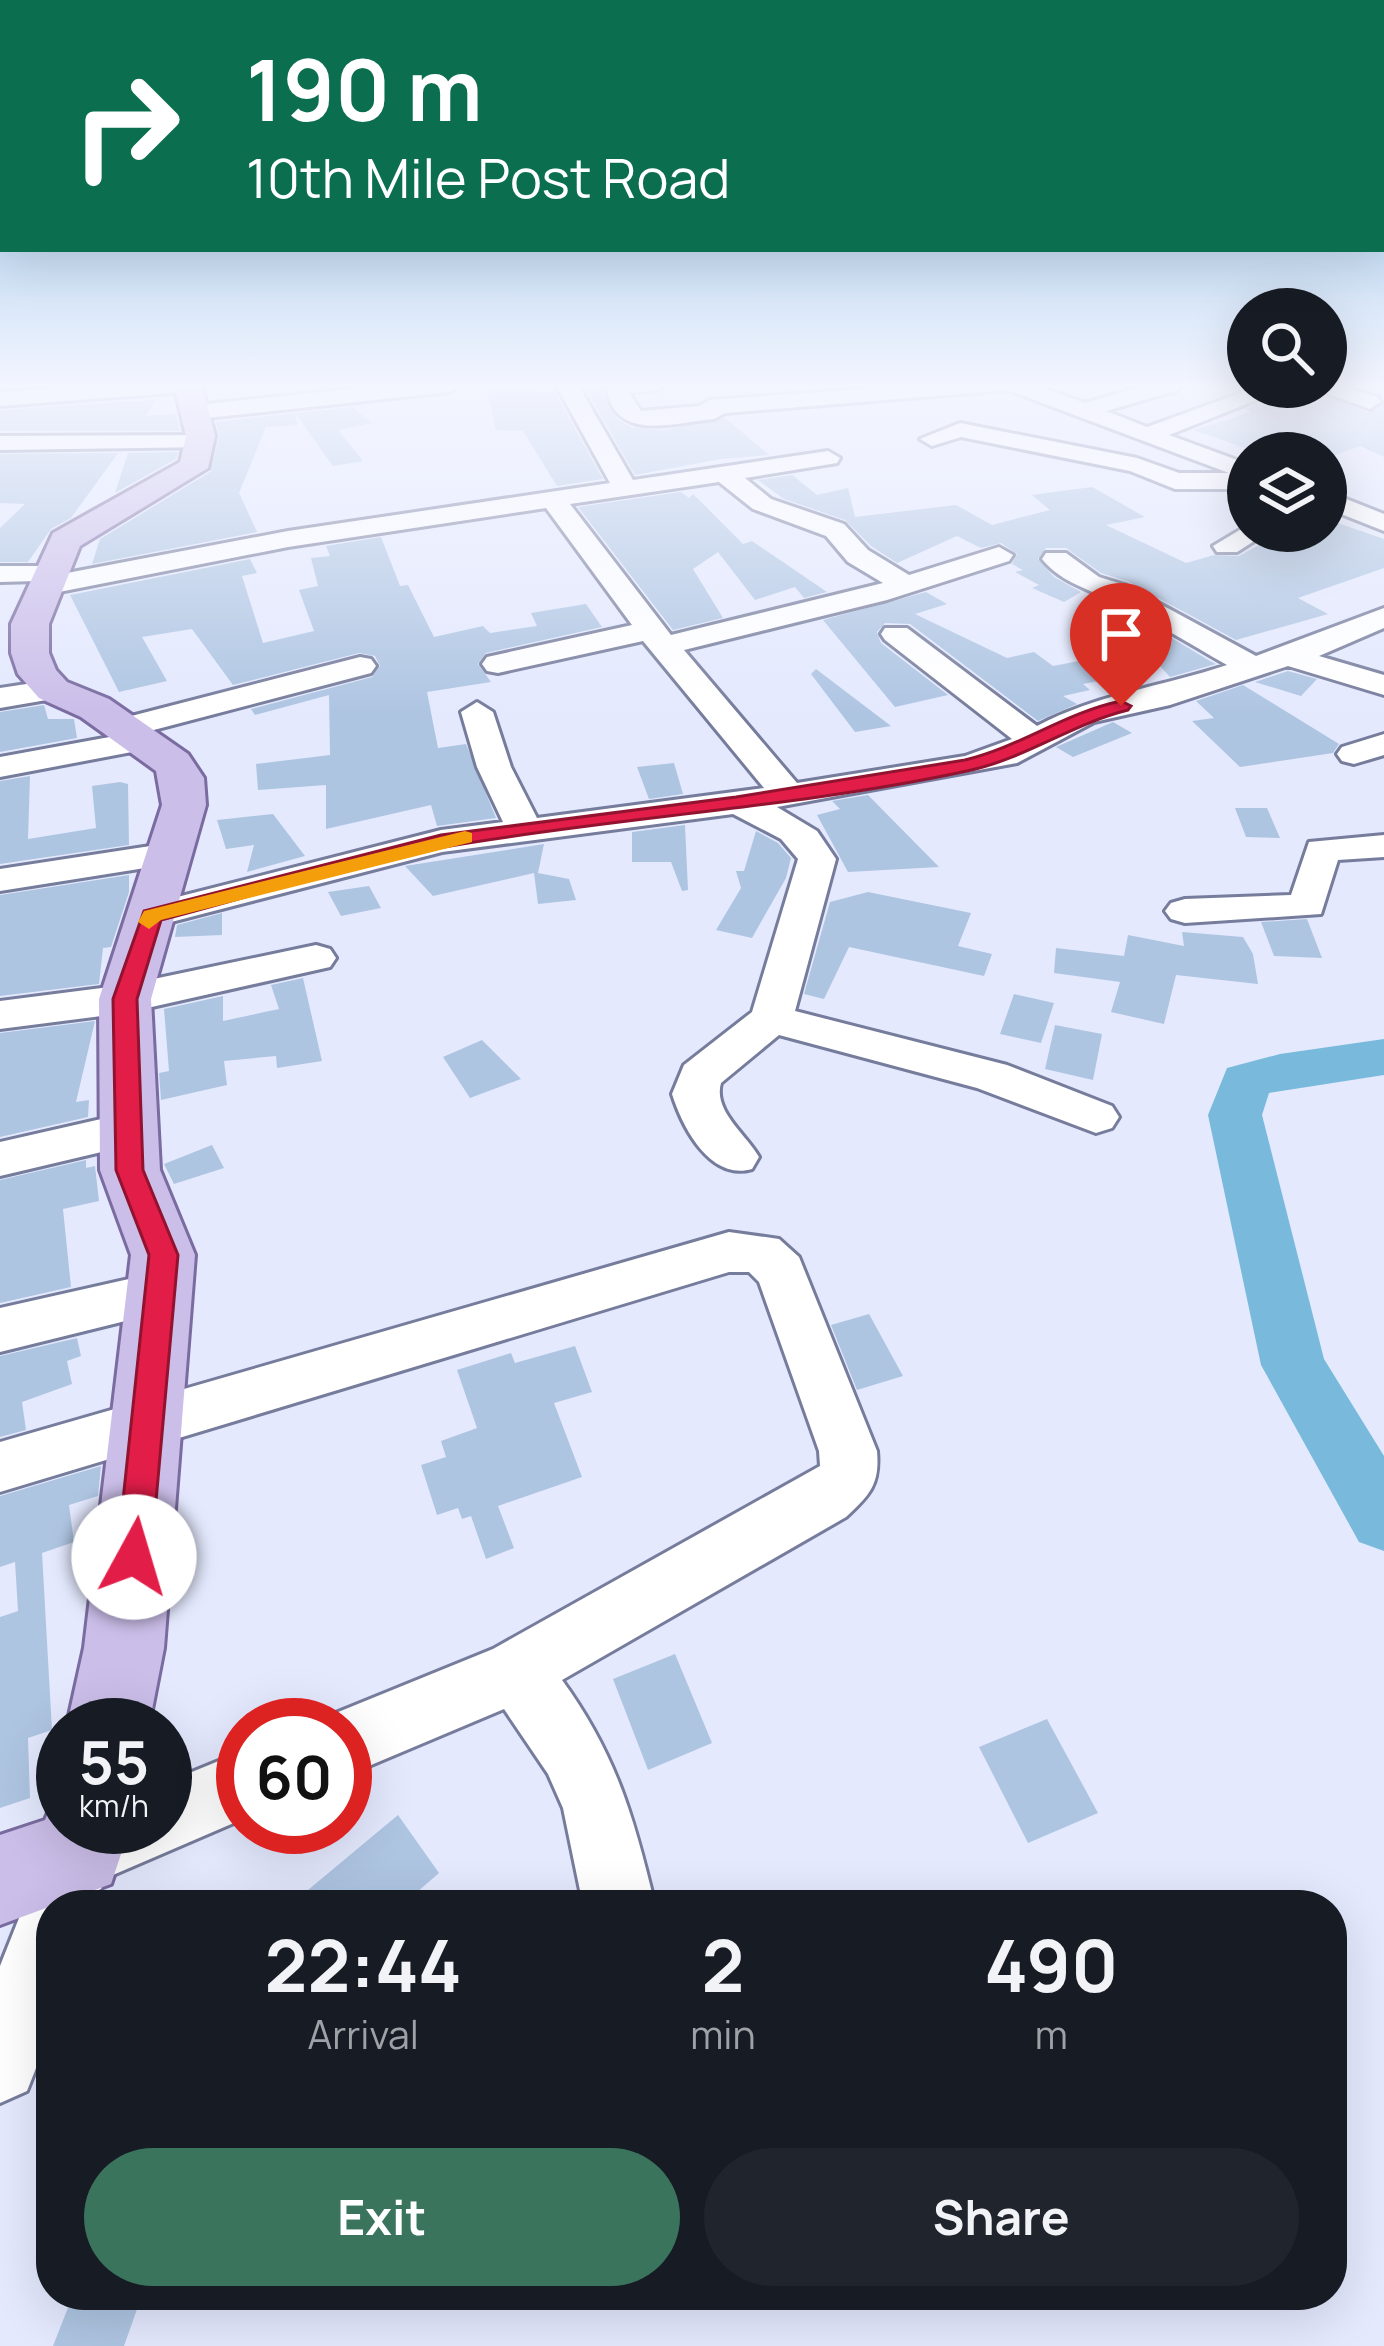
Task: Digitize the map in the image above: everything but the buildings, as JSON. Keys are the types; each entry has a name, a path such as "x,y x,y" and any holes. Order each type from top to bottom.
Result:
{"main road":[{"path":"113,1698 124,1648 163,1255 130,1170 125,999 184,805 182,778 173,763 95,708 53,691 38,674 30,653 27,596 65,539 144,494"},
{"path":"0,1880 84,1868"}],"street":[{"path":"27,596 288,539 572,494"},
{"path":"750,494 762,504 835,530 858,556 903,583"},
{"path":"551,497 658,638 787,794"},
{"path":"785,512 830,499 855,509"},
{"path":"1347,511 1384,523"},
{"path":"498,664 806,614 999,555"},
{"path":"1056,559 1089,583 1270,662 1384,685"},
{"path":"152,915 441,841 736,803 965,766 1006,756 1084,714 1159,698 1270,662 1339,639 1384,616"},
{"path":"896,634 1034,740"},
{"path":"0,767 132,735 360,666"},
{"path":"0,698 53,691"},
{"path":"477,712 494,767 525,829"},
{"path":"735,1157 701,1112 695,1094 700,1076 771,1019 817,860 811,842 794,830 736,803"},
{"path":"1185,911 1307,906 1322,850 1384,846"},
{"path":"0,880 170,854"},
{"path":"0,1015 125,999 316,958"},
{"path":"771,1019 991,1076 1096,1117"},
{"path":"0,1159 132,1130"},
{"path":"0,1467 729,1252 761,1253 781,1271 848,1451 850,1478 825,1498 516,1672 372,1732"},
{"path":"0,1330 160,1293"},
{"path":"516,1672 581,1768 597,1806 616,1890"},
{"path":"0,2064 36,1980"}],"waterway":[{"path":"1384,1057 1246,1081 1235,1115 1293,1365 1384,1519"}],"slow traffic":[{"path":"149,922 152,915 465,838"}],"route":[{"path":"134,1557 163,1255 130,1170 125,999 152,915 441,841 736,803 965,766 1006,756 1084,714 1121,706"}]}
